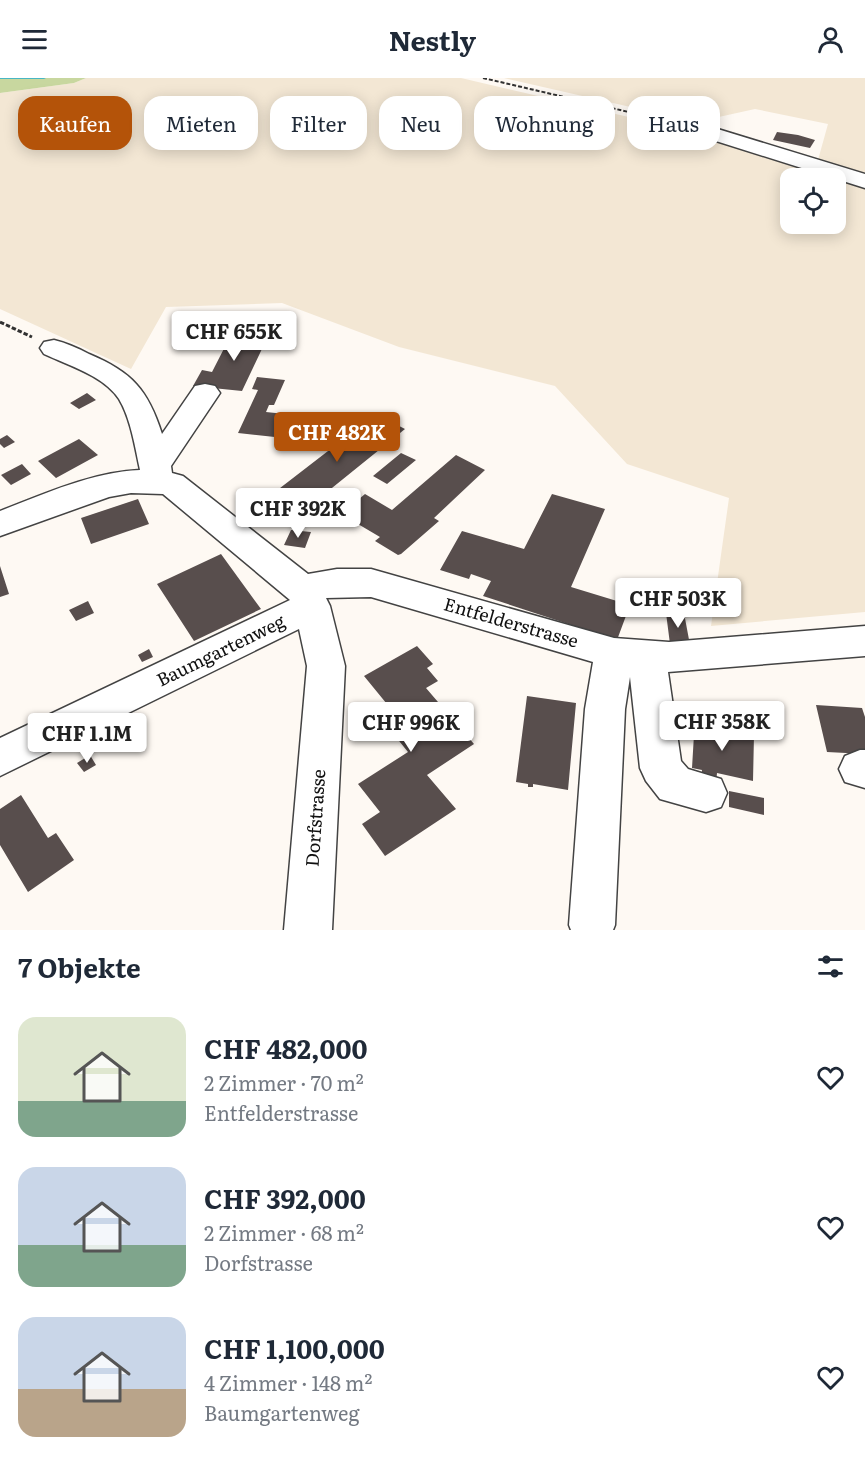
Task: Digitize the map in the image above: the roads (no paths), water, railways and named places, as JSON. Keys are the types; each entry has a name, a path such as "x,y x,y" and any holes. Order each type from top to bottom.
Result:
{"street":[{"path":"720,136 865,181"},
{"path":"54,348 111,377 130,393 156,471 307,597"},
{"path":"0,524 38,498 129,480 156,471 205,393"},
{"name":"Entfelderstrasse","path":"307,597 337,583 371,583 630,654 669,657 859,644"},
{"name":"Baumgartenweg","path":"0,758 307,597"},
{"name":"Dorfstrasse","path":"307,597 326,666 308,930"},
{"path":"630,654 662,768 675,785 706,792"},
{"path":"592,925 605,709 630,654"}],"waterway":[{"path":"0,78 44,78"}]}
